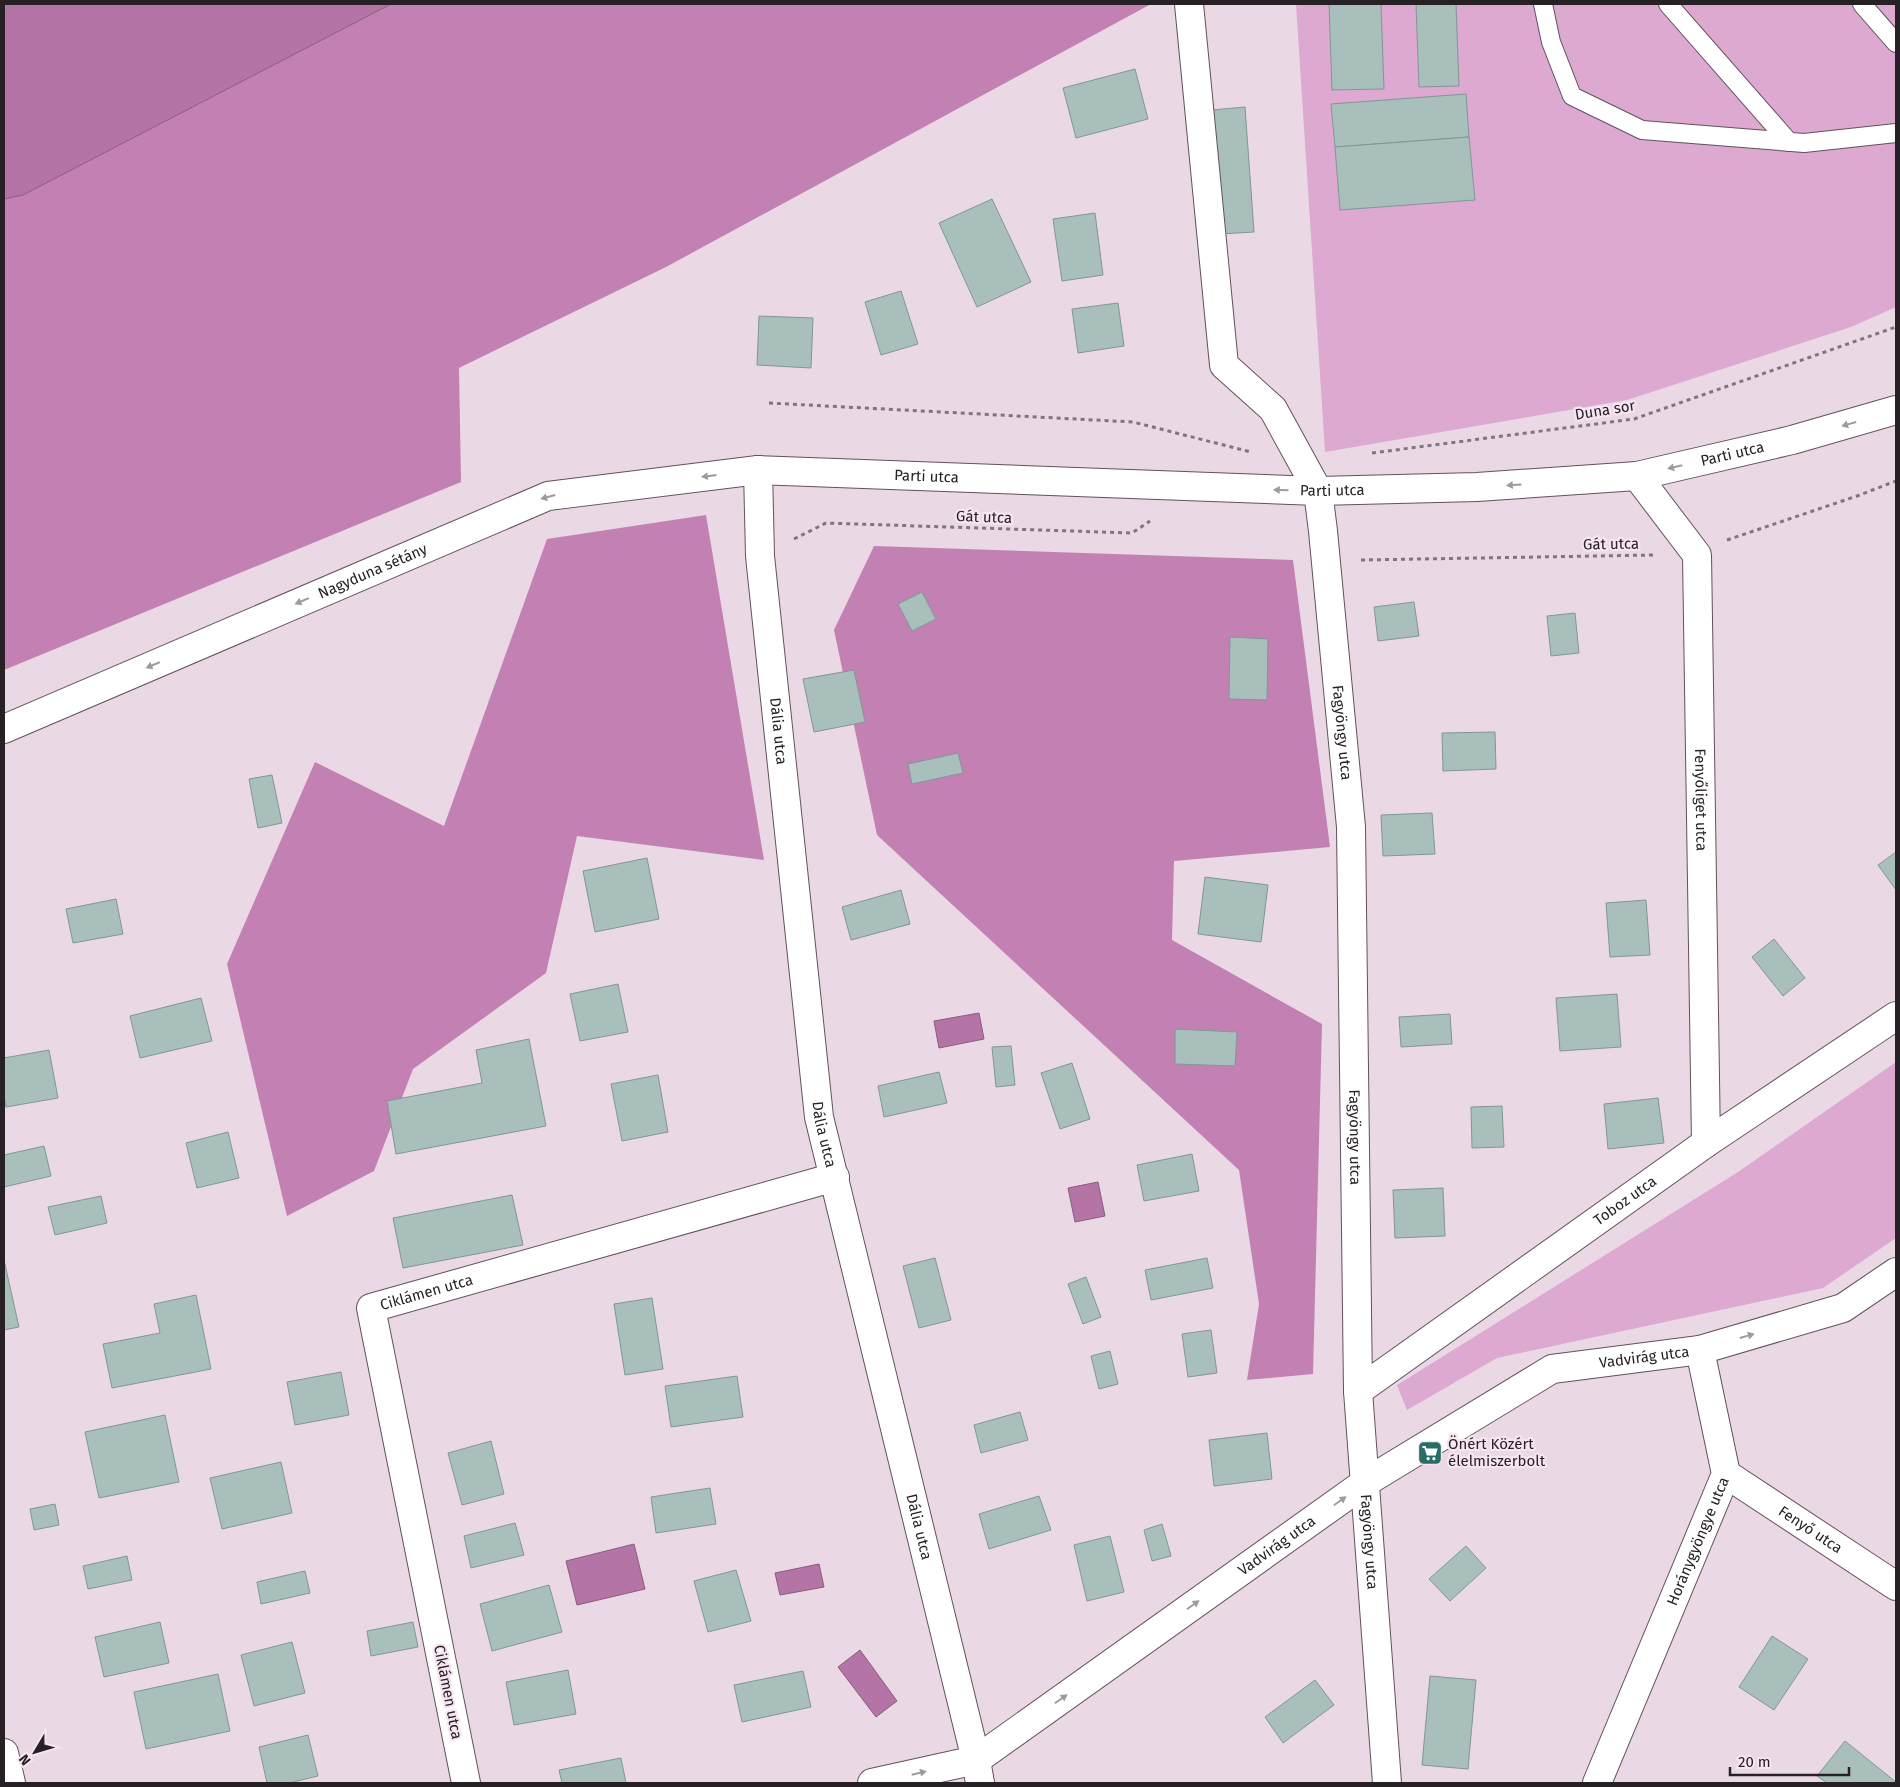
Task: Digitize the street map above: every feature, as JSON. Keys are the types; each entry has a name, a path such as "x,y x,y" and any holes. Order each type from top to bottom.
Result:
{"street":[{"path":"1189,4 1224,364 1274,409 1318,491"},
{"name":"Parti utca","path":"758,470 1318,491 1477,487 1637,476 1792,440 1896,410"},
{"name":"Dália utca","path":"758,470 760,556 819,1117 978,1772"},
{"name":"Nagyduna sétány","path":"4,729 548,496 758,470"},
{"path":"1637,476 1697,555"},
{"name":"Fagyöngy utca","path":"1318,491 1351,827 1358,1391 1387,1783"},
{"name":"Fenyőliget utca","path":"1697,555 1706,1142"},
{"name":"Toboz utca","path":"1358,1391 1706,1142 1896,1016"},
{"name":"Ciklámen utca","path":"466,1783 371,1308 835,1177"},
{"path":"1700,1350 1843,1308 1896,1272"},
{"name":"Vadvirág utca","path":"872,1783 978,1772 1366,1482 1552,1369 1700,1350"},
{"name":"Horánygyöngye utca","path":"1596,1783 1726,1474 1700,1350"},
{"name":"Fenyő utca","path":"1726,1474 1896,1586"},
{"path":"4,1753 11,1783"}],"lane":[{"path":"1543,4 1551,42 1572,96 1642,130 1789,142 1896,133"},
{"path":"1668,4 1789,142"},
{"path":"1862,4 1896,43"}],"path":[{"name":"Duna sor","path":"1368,454 1396,448 1634,419 1896,327"},
{"name":"Parti utca","path":"769,403 1133,422 1304,465"},
{"name":"Gát utca","path":"1323,531 1361,560 1697,555 1722,542 1896,481"},
{"name":"Gát utca","path":"760,556 826,523 1132,533 1155,518"}],"shaded area":[{"path":"4,4 391,4 23,195 4,199"},
{"path":"391,4 1151,4 666,267 459,368 461,482 4,670 4,199 23,195"},
{"path":"1296,4 1896,4 1896,307 1851,327 1627,400 1325,452"},
{"path":"706,515 764,860 577,836 546,973 413,1069 374,1171 287,1216 227,964 315,762 444,826 547,539"},
{"path":"874,546 1293,560 1330,847 1174,861 1172,940 1322,1024 1313,1374 1247,1380 1259,1304 1239,1170 877,835 834,630"},
{"path":"979,1013 984,1039 939,1048 934,1021"},
{"path":"1896,1062 1896,1238 1823,1288 1497,1358 1407,1410 1397,1385 1738,1172"},
{"path":"1098,1182 1105,1216 1075,1222 1068,1188"},
{"path":"634,1544 645,1589 577,1605 566,1561"},
{"path":"819,1564 824,1587 780,1595 775,1573"},
{"path":"860,1650 897,1701 876,1717 838,1667"}],"building":[{"path":"1329,4 1381,4 1384,89 1332,90"},
{"path":"1416,4 1456,4 1459,86 1419,87"},
{"path":"1135,69 1148,119 1076,138 1063,88"},
{"path":"1466,94 1469,137 1335,147 1331,104"},
{"path":"1245,107 1254,232 1221,234 1212,110"},
{"path":"1469,137 1475,200 1340,210 1335,147"},
{"path":"992,199 1031,282 977,307 939,223"},
{"path":"1095,213 1103,275 1062,281 1053,219"},
{"path":"901,291 918,344 881,355 865,302"},
{"path":"1118,303 1124,346 1078,353 1072,309"},
{"path":"759,316 813,318 811,368 757,365"},
{"path":"922,592 936,619 912,631 898,604"},
{"path":"1414,602 1419,636 1378,641 1374,607"},
{"path":"1575,613 1579,653 1551,656 1547,616"},
{"path":"1230,637 1268,639 1267,700 1229,699"},
{"path":"854,670 865,722 814,732 803,679"},
{"path":"1495,732 1496,769 1443,771 1442,733"},
{"path":"958,753 963,773 912,784 908,764"},
{"path":"272,775 282,823 258,828 249,779"},
{"path":"1432,813 1435,854 1383,856 1381,815"},
{"path":"1896,852 1896,890 1878,865"},
{"path":"647,858 659,919 595,932 583,871"},
{"path":"1205,877 1268,885 1261,942 1198,934"},
{"path":"901,890 910,924 851,940 842,907"},
{"path":"116,899 123,934 73,943 66,909"},
{"path":"1646,900 1650,955 1610,957 1606,903"},
{"path":"1774,939 1805,978 1783,996 1752,957"},
{"path":"618,984 628,1032 580,1041 570,994"},
{"path":"1617,994 1621,1047 1560,1051 1556,998"},
{"path":"201,998 212,1041 140,1058 130,1016"},
{"path":"1450,1014 1452,1044 1401,1047 1399,1017"},
{"path":"1175,1029 1237,1032 1235,1066 1175,1064"},
{"path":"529,1039 546,1126 396,1154 387,1101 482,1083 476,1050"},
{"path":"1011,1046 1015,1085 996,1087 992,1047"},
{"path":"49,1050 58,1098 6,1107 4,1095 4,1058"},
{"path":"1072,1063 1090,1119 1060,1129 1041,1073"},
{"path":"939,1072 947,1103 884,1117 878,1086"},
{"path":"658,1075 668,1132 622,1141 611,1084"},
{"path":"1658,1098 1664,1143 1608,1149 1604,1104"},
{"path":"1502,1106 1504,1147 1472,1148 1471,1107"},
{"path":"228,1132 239,1178 197,1188 186,1143"},
{"path":"44,1146 51,1176 4,1187 4,1155"},
{"path":"1192,1154 1199,1191 1144,1201 1137,1165"},
{"path":"1443,1188 1445,1236 1395,1238 1393,1190"},
{"path":"512,1195 523,1245 403,1268 393,1218"},
{"path":"101,1196 107,1223 55,1235 48,1207"},
{"path":"935,1258 951,1320 919,1328 903,1266"},
{"path":"1207,1258 1213,1288 1151,1300 1145,1270"},
{"path":"4,1260 19,1327 4,1330"},
{"path":"1086,1277 1101,1317 1083,1324 1068,1284"},
{"path":"196,1295 211,1369 112,1388 103,1344 160,1333 154,1304"},
{"path":"652,1298 663,1369 625,1375 614,1304"},
{"path":"1211,1330 1217,1373 1188,1377 1182,1334"},
{"path":"1110,1351 1118,1384 1099,1389 1091,1356"},
{"path":"341,1372 349,1415 295,1425 287,1382"},
{"path":"737,1376 743,1417 671,1427 665,1386"},
{"path":"1020,1412 1028,1440 981,1453 974,1425"},
{"path":"165,1415 179,1482 99,1498 85,1432"},
{"path":"1267,1433 1272,1479 1214,1486 1209,1440"},
{"path":"491,1441 504,1494 462,1505 448,1453"},
{"path":"281,1462 292,1513 222,1529 210,1478"},
{"path":"710,1488 716,1524 656,1533 651,1497"},
{"path":"1039,1496 1051,1530 989,1549 979,1514"},
{"path":"55,1504 59,1525 34,1530 30,1509"},
{"path":"515,1523 524,1555 471,1568 464,1536"},
{"path":"1162,1524 1171,1556 1152,1561 1144,1530"},
{"path":"1110,1536 1124,1592 1087,1601 1074,1545"},
{"path":"1466,1546 1486,1568 1450,1601 1429,1579"},
{"path":"127,1556 132,1580 88,1589 83,1566"},
{"path":"736,1570 751,1621 708,1632 694,1581"},
{"path":"305,1571 310,1593 261,1604 257,1582"},
{"path":"549,1585 562,1632 492,1651 480,1604"},
{"path":"160,1622 169,1663 104,1677 95,1637"},
{"path":"413,1622 418,1647 371,1656 367,1631"},
{"path":"1772,1636 1808,1659 1774,1710 1739,1687"},
{"path":"292,1642 305,1693 254,1706 241,1655"},
{"path":"568,1670 576,1714 514,1725 506,1682"},
{"path":"803,1671 811,1707 742,1722 734,1685"},
{"path":"218,1674 230,1731 146,1749 134,1692"},
{"path":"1430,1676 1476,1680 1468,1769 1422,1765"},
{"path":"1315,1680 1334,1705 1283,1743 1265,1717"},
{"path":"308,1735 318,1776 289,1783 267,1783 259,1747"},
{"path":"1845,1741 1896,1782 1827,1783 1817,1776"},
{"path":"621,1758 626,1783 562,1783 559,1770"}],"place":[{"name":"Önért Közért élelmiszerbolt","path":"1430,1453"}]}
